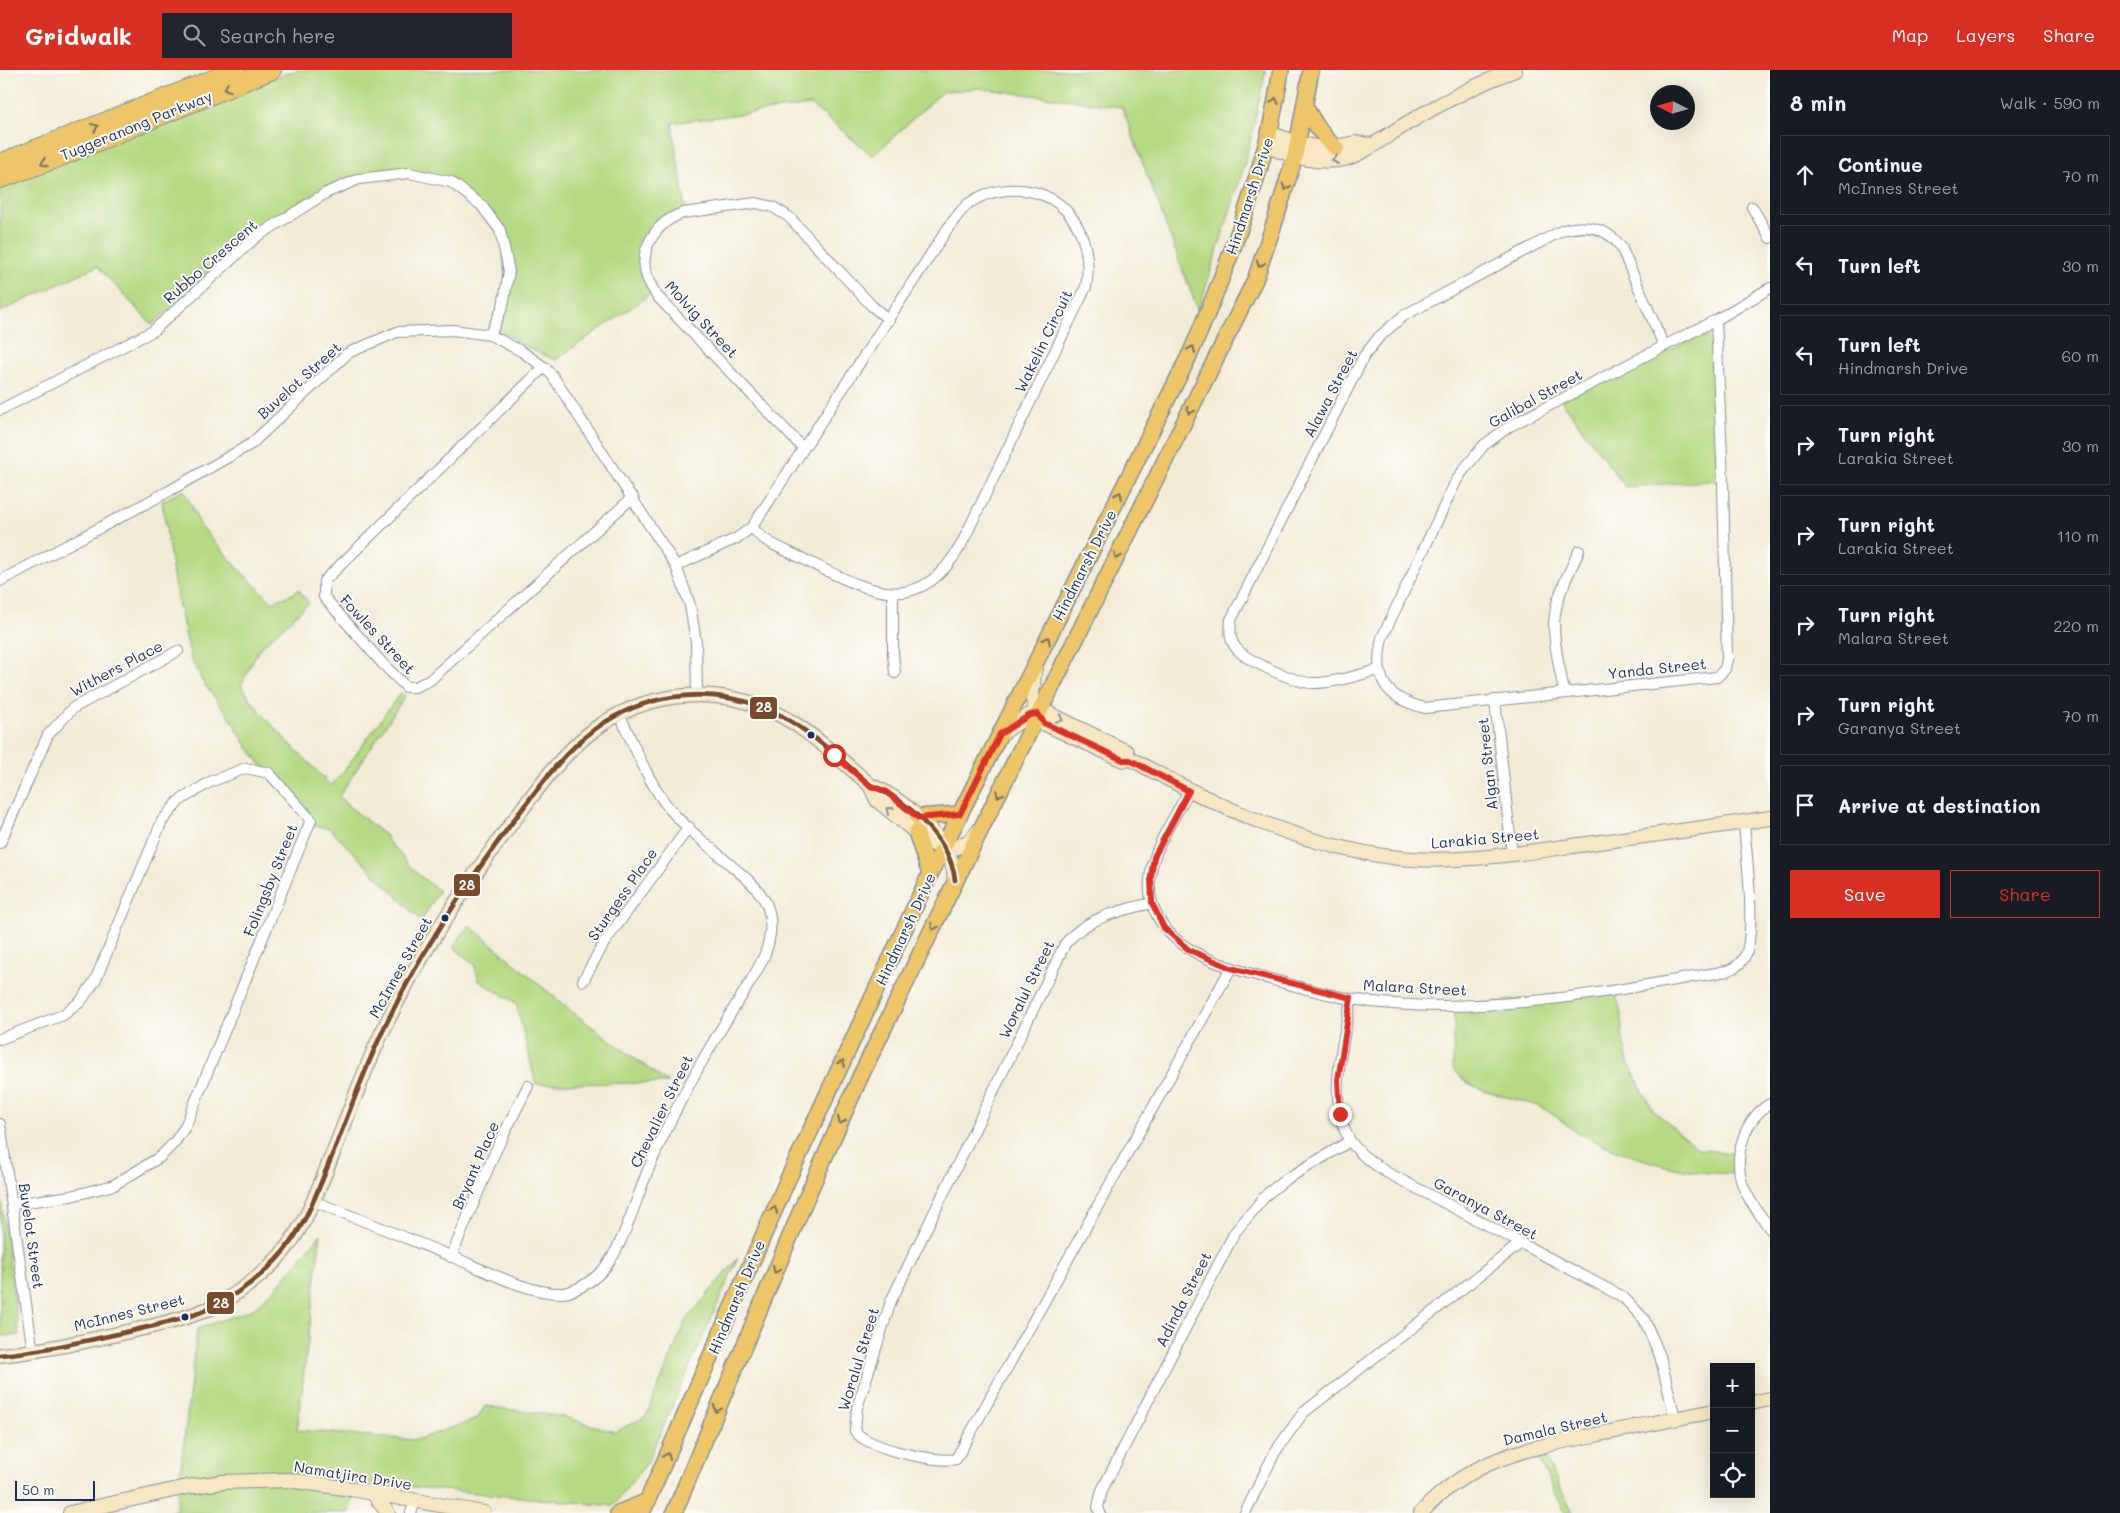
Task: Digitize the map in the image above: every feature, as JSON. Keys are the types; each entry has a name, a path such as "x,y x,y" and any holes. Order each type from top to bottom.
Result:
{"highway":[{"name":"Tuggeranong Parkway","path":"0,163 236,70"},
{"name":"Tuggeranong Parkway","path":"0,179 53,160 272,70"}],"main road":[{"name":"Hindmarsh Drive","path":"645,1507 788,1178 930,874 1191,352 1226,269 1268,140 1282,70"},
{"name":"Hindmarsh Drive","path":"674,1513 805,1201 862,1073 981,829 1255,280 1297,149 1311,70"},
{"path":"1305,106 1316,126 1336,148"},
{"path":"930,874 917,825 960,814"},
{"path":"687,1513 687,1508 713,1446 709,1429"},
{"path":"618,1513 645,1507"}],"street":[{"path":"1297,149 1311,161 1344,159 1358,154 1423,114 1486,81 1515,70"},
{"path":"1268,140 1297,149 1336,148 1355,143 1372,145"},
{"name":"Rubbo Crescent","path":"0,410 153,331 256,237 326,193 359,179 409,173 451,182 481,205 500,230 509,271 503,306 490,335"},
{"name":"Wakelin Circuit","path":"676,566 737,538 752,527 959,213 971,202 989,193 1023,190 1046,196 1066,210 1084,239 1088,264 1086,287 961,545 945,569 929,582 911,590 893,593 863,587 766,540 757,534 752,527"},
{"name":"Molvig Street","path":"803,448 657,296 646,274 645,267 646,252 651,237 662,224 683,213 765,204 789,217 872,306 889,320"},
{"path":"1752,208 1770,238"},
{"name":"Alawa Street","path":"1378,670 1323,682 1302,683 1236,649 1231,640 1230,627 1236,611 1364,356 1379,337 1403,316 1562,230 1576,227 1594,228 1615,238 1621,247 1664,346"},
{"name":"Galibal Street","path":"1378,670 1378,654 1382,638 1456,481 1484,445 1510,426 1716,320 1770,288"},
{"name":"Yanda Street","path":"1378,670 1382,681 1392,692 1410,704 1425,708 1717,677 1725,669 1727,659 1723,483 1716,320"},
{"name":"Buvelot Street","path":"0,581 169,491 250,444 348,353 397,332 453,330 490,335 521,351 552,375 676,566 690,605 696,642 697,694"},
{"name":"Fowles Street","path":"544,367 324,580 324,597 382,664 406,687 415,687 430,680 632,497"},
{"path":"1564,693 1555,631 1556,609 1579,551"},
{"path":"893,593 893,654 895,673"},
{"name":"Withers Place","path":"0,842 48,735 73,708 178,651"},
{"path":"1000,734 1030,715 1038,714 1032,695 1035,664"},
{"name":"McInnes Street","path":"0,1355 33,1352 164,1323 222,1302 259,1275 277,1259 301,1228 380,1036 419,963 452,908 494,846 554,768 574,746 596,728 619,714 656,700 697,694 744,701 762,707 790,721 870,786 885,791 917,825 943,847 953,868 955,883"},
{"name":"Algan Street","path":"1495,700 1512,854"},
{"name":"Chevalier Street","path":"313,1200 451,1257 544,1292 564,1293 579,1288 593,1280 607,1265 619,1243 651,1162 681,1100 707,1051 761,966 769,937 770,920 764,900 751,883 669,809 657,790 619,714"},
{"name":"Larakia Street","path":"1038,714 1044,723 1109,748 1123,760 1130,760 1189,791 1265,824 1304,838 1398,858 1435,860 1512,854 1770,818"},
{"name":"Folingsby Street","path":"0,1039 63,1014 80,1002 95,981 162,821 179,800 210,782 246,768 270,773 310,820 185,1127 174,1144 160,1157 114,1185 71,1196 12,1204"},
{"name":"Malara Street","path":"1189,791 1154,857 1151,877 1152,903 1164,928 1176,940 1189,950 1231,968 1351,998 1411,1005 1454,1006 1550,998 1615,990 1727,971 1735,968 1743,960 1747,952 1750,927 1744,822"},
{"name":"Sturgess Place","path":"583,981 604,944 689,827"},
{"path":"943,847 956,848 971,840 981,829"},
{"name":"Woralul Street","path":"1152,903 1097,919 1082,927 1065,944 891,1301 857,1408 855,1431 864,1441 930,1460 956,1459 1231,968"},
{"name":"Garanya Street","path":"1351,998 1338,1080 1338,1099 1342,1121 1350,1141 1359,1152 1386,1172 1623,1297 1644,1319 1660,1356 1675,1418"},
{"name":"Bryant Place","path":"451,1257 494,1152 528,1086"},
{"path":"1770,1104 1752,1120 1744,1136 1739,1174 1745,1191 1770,1229"},
{"name":"Buvelot Street","path":"0,1124 33,1352"},
{"name":"Adinda Street","path":"1100,1513 1098,1507 1102,1490 1235,1232 1256,1205 1273,1189 1350,1141"},
{"path":"1245,1513 1275,1452 1303,1413 1521,1243"},
{"path":"1755,1402 1770,1399"},
{"name":"Damala Street","path":"1421,1513 1451,1484 1496,1459 1539,1446 1710,1412"},
{"name":"Namatjira Drive","path":"70,1513 187,1487 223,1482 288,1480 372,1492 413,1507 484,1513"},
{"path":"372,1492 388,1513"}],"green space":[{"path":"296,70 1266,70 1244,167 1198,311 1122,107 978,88 942,92 873,156 811,105 672,123 686,212 653,234 638,261 651,294 555,360 528,348 498,329 507,306 502,228 452,179 359,176 322,189 255,230 152,325 97,266 0,312 0,184"},
{"path":"1709,337 1715,345 1721,480 1625,487 1561,400 1695,338"},
{"path":"184,490 201,526 238,568 272,602 293,594 298,589 309,603 259,649 241,685 272,725 331,786 347,767 400,693 405,696 339,796 346,804 386,836 409,865 439,891 421,921 329,828 313,826 307,808 279,775 261,765 231,719 204,684 191,659 175,588 162,501"},
{"path":"469,925 571,1011 668,1083 536,1084 516,1003 479,981 474,964 453,947"},
{"path":"1615,990 1621,1014 1623,1040 1628,1062 1653,1110 1698,1149 1740,1154 1739,1174 1684,1170 1618,1151 1575,1131 1544,1109 1480,1089 1459,1076 1453,1068 1454,1006"},
{"path":"0,1190 19,1335 0,1336"},
{"path":"321,1234 297,1430 416,1440 477,1419 485,1406 565,1417 615,1432 646,1416 687,1319 738,1258 647,1463 613,1506 360,1482 348,1513 165,1513 176,1510 197,1329 253,1309 275,1289"},
{"path":"1536,1453 1543,1453 1573,1513 1565,1513"}],"transit line":[{"name":"28","path":"0,1355 46,1349 91,1340 199,1313 236,1293 276,1260 301,1227 380,1037 409,979 442,923 498,842 553,770 584,738 614,717 654,701 696,695 739,700 775,712 804,730 870,785 884,791 912,811 936,836 945,850 952,865 955,880"}],"route":[{"path":"834,755 870,786 885,791 918,818 960,814 1000,734 1030,715 1038,714 1044,723 1123,760 1130,760 1189,791 1154,857 1151,877 1152,903 1164,928 1189,950 1231,968 1351,998 1338,1080 1340,1114"}]}
